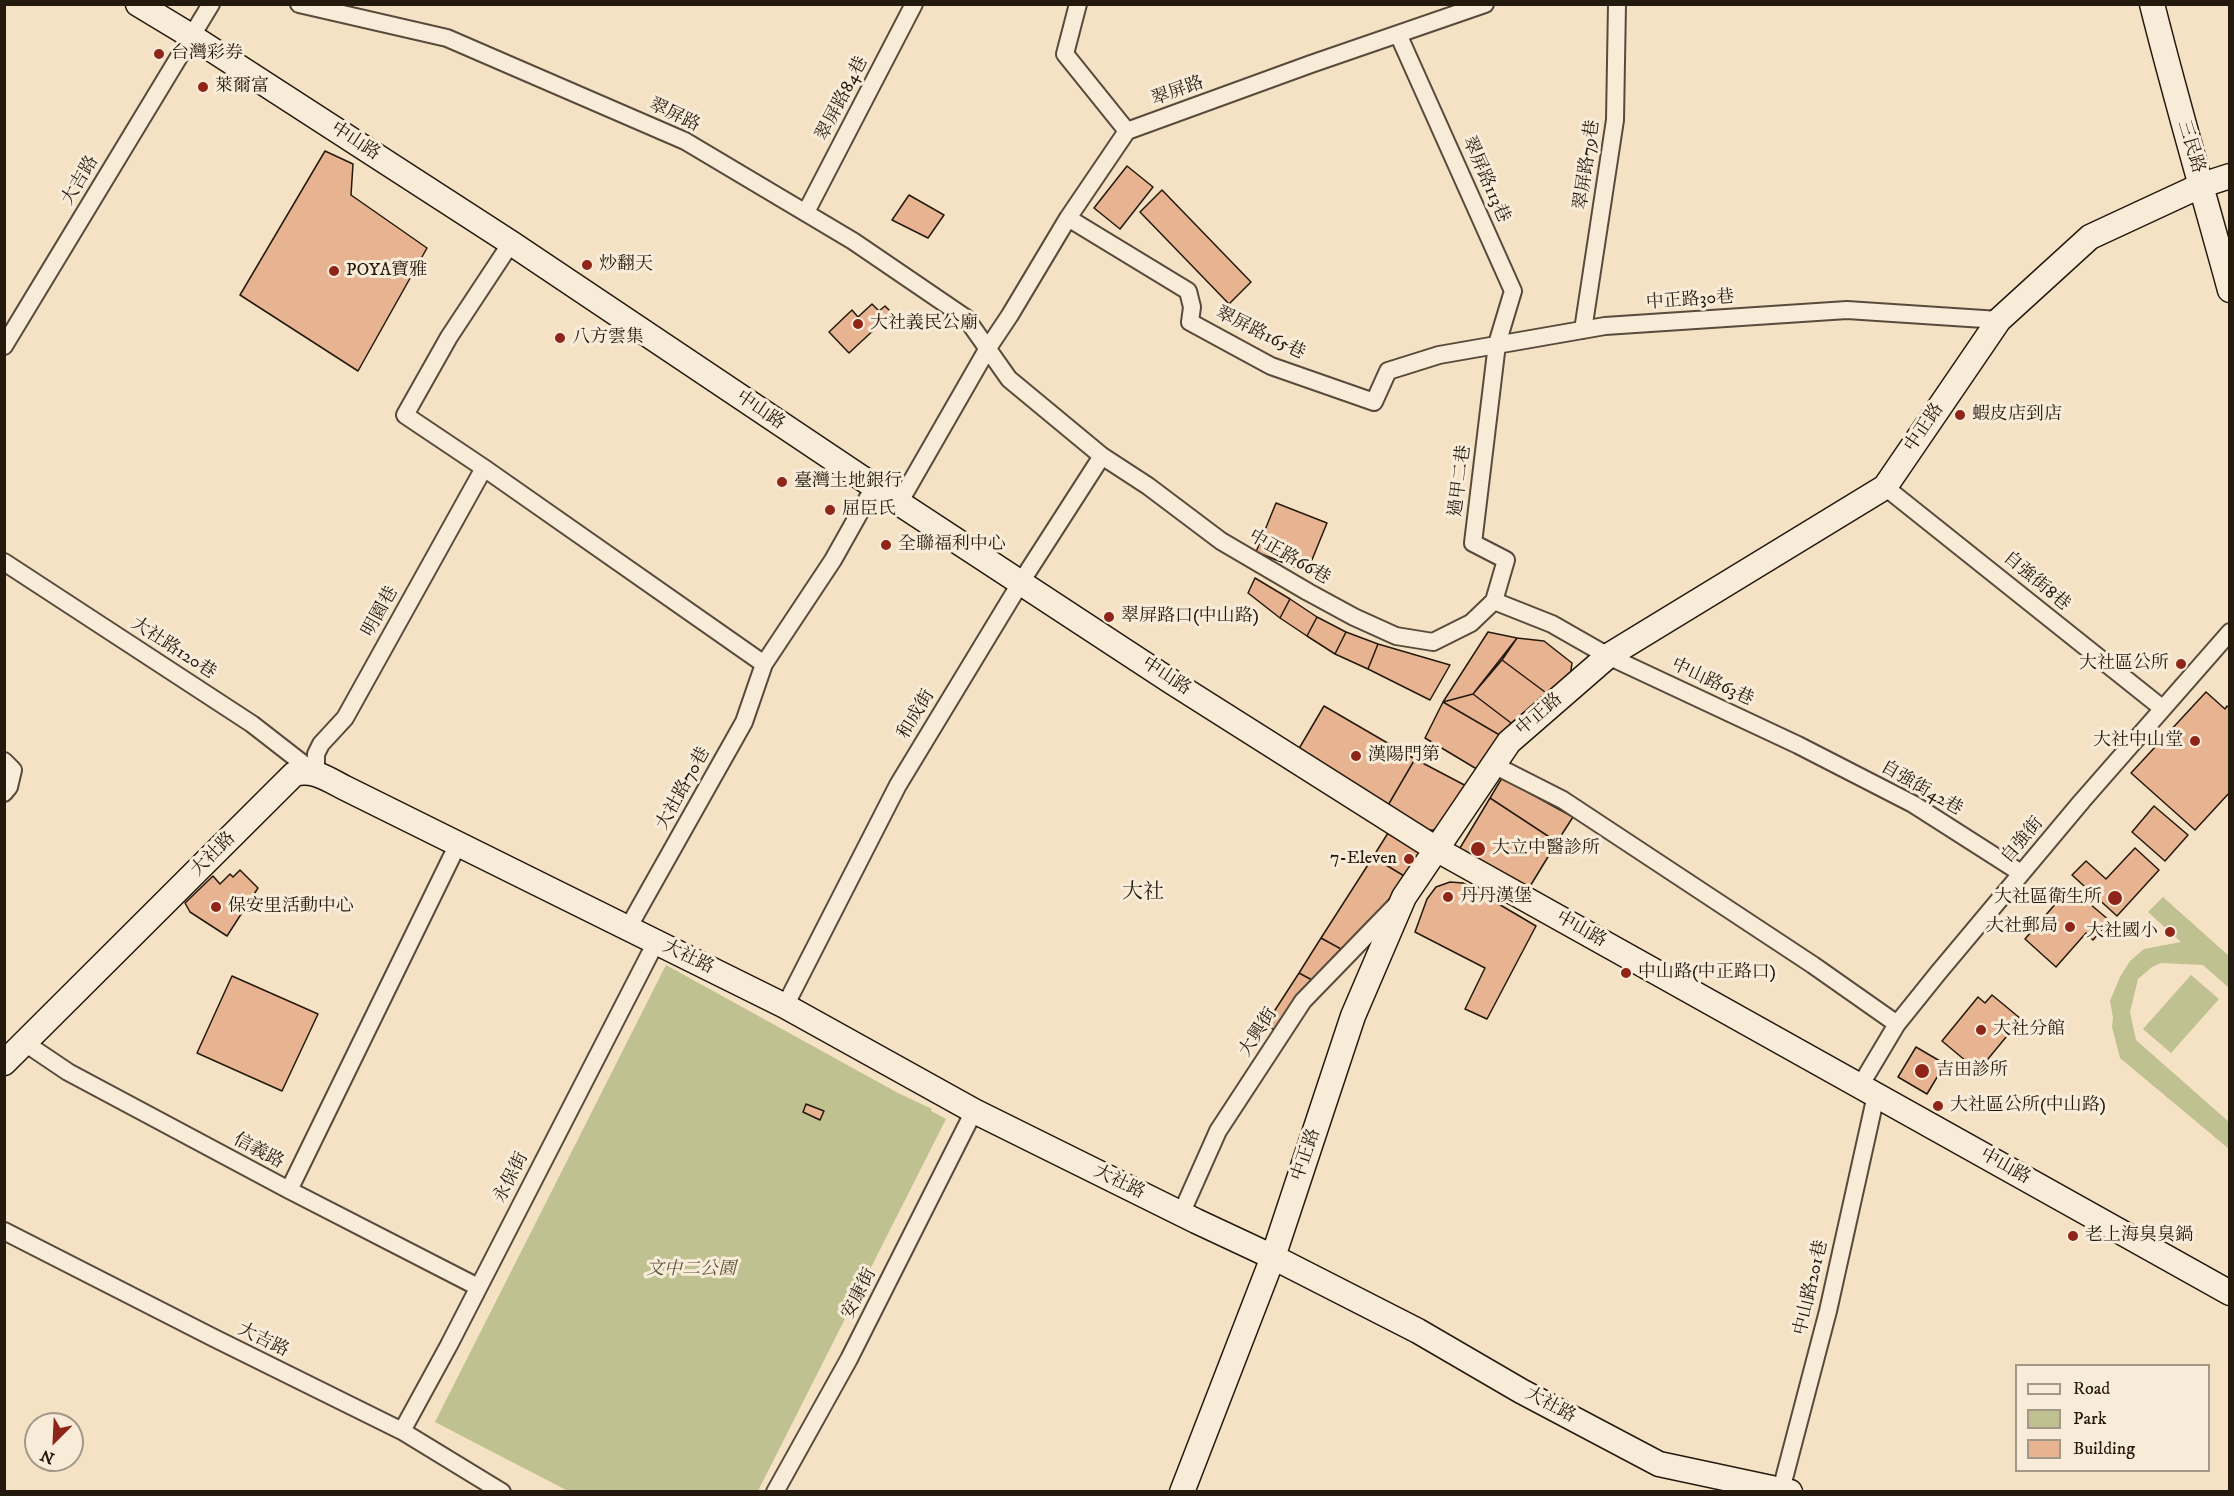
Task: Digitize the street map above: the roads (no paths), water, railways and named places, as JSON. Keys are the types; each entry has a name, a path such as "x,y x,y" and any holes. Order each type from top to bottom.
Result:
{"main road":[{"name":"中山路","path":"138,4 511,243 874,487 1172,682 1436,849 2229,1293"},
{"name":"三民路","path":"2152,4 2177,104 2202,185 2229,290"},
{"name":"中正路","path":"1182,1491 1273,1257 1353,1016 1404,897 1509,742 1608,656 1885,487 1999,320 2090,237 2202,185 2229,176"},
{"name":"大社路","path":"4,1063 294,774 305,771 316,774 785,1006 974,1112 1273,1257 1418,1331 1521,1391 1659,1464 1748,1487 1786,1491"}],"street":[{"name":"大吉路","path":"4,346 211,4"},
{"name":"翠屏路","path":"299,4 447,38 685,141 853,241 966,318 988,348"},
{"name":"翠屏路84巷","path":"806,212 914,4"},
{"path":"899,503 988,348 1068,218 1127,131 1065,54 1078,4"},
{"name":"翠屏路","path":"1127,131 1485,4"},
{"name":"翠屏路79巷","path":"1583,330 1615,120 1617,4"},
{"name":"翠屏路113巷","path":"1398,34 1513,291 1497,344"},
{"name":"翠屏路165巷","path":"1068,218 1188,291 1192,307 1190,322 1271,366 1374,402 1388,371"},
{"path":"511,243 449,337 405,415 764,664"},
{"name":"中正路30巷","path":"1388,371 1439,355 1605,326 1847,310 1999,320"},
{"name":"過甲二巷","path":"1494,601 1506,560 1473,543 1497,344"},
{"name":"中正路66巷","path":"988,348 1010,379 1102,456 1148,486 1221,541 1354,617 1396,636 1433,642 1471,624 1494,601"},
{"name":"和成街","path":"785,1006 898,785 1021,582 1102,456"},
{"name":"明園巷","path":"316,774 315,754 345,718 484,468"},
{"name":"大社路70巷","path":"628,928 744,722 764,664 833,560 874,487"},
{"name":"自強街8巷","path":"1885,487 2162,708"},
{"name":"大社路120巷","path":"4,562 252,724 316,774"},
{"path":"1494,601 1552,624 1608,656"},
{"name":"自強街","path":"1868,1091 1897,1024 2021,873 2229,632"},
{"name":"中山路63巷","path":"1608,656 1798,745"},
{"name":"自強街42巷","path":"1798,745 1913,804 2021,873"},
{"path":"4,761 13,770 9,787 4,793"},
{"path":"1494,765 1563,800 1814,965 1897,1024"},
{"path":"289,1190 458,844"},
{"name":"大興街","path":"1181,1214 1218,1131 1303,1001 1404,897"},
{"name":"永保街","path":"402,1431 449,1345 656,942"},
{"name":"信義路","path":"25,1043 68,1072 289,1190 478,1287"},
{"name":"中山路201巷","path":"1786,1491 1827,1311 1868,1091"},
{"name":"安康街","path":"775,1491 849,1359 974,1112"},
{"name":"大吉路","path":"4,1231 402,1431 502,1491"}],"place":[{"name":"台灣彩券","path":"159,54"},
{"name":"萊爾富","path":"203,87"},
{"name":"炒翻天","path":"587,265"},
{"name":"POYA寶雅","path":"334,271"},
{"name":"大社義民公廟","path":"858,324"},
{"name":"八方雲集","path":"560,338"},
{"name":"蝦皮店到店","path":"1960,415"},
{"name":"臺灣土地銀行","path":"782,482"},
{"name":"屈臣氏","path":"830,510"},
{"name":"全聯福利中心","path":"886,545"},
{"name":"翠屏路口(中山路)","path":"1109,617"},
{"name":"大社區公所","path":"2181,664"},
{"name":"大社中山堂","path":"2195,741"},
{"name":"漢陽門第","path":"1356,756"},
{"name":"大立中醫診所","path":"1478,849"},
{"name":"7-Eleven","path":"1409,859"},
{"name":"丹丹漢堡","path":"1448,897"},
{"name":"大社區衛生所","path":"2115,898"},
{"name":"保安里活動中心","path":"216,907"},
{"name":"大社郵局","path":"2070,927"},
{"name":"大社國小","path":"2170,932"},
{"name":"中山路(中正路口)","path":"1626,973"},
{"name":"大社分館","path":"1981,1030"},
{"name":"吉田診所","path":"1922,1071"},
{"name":"大社區公所(中山路)","path":"1938,1106"},
{"name":"老上海臭臭鍋","path":"2073,1236"}],"district":[{"name":"大社","path":"1143,894"}],"park label":[{"name":"文中二公園","path":"691,1270"}]}
